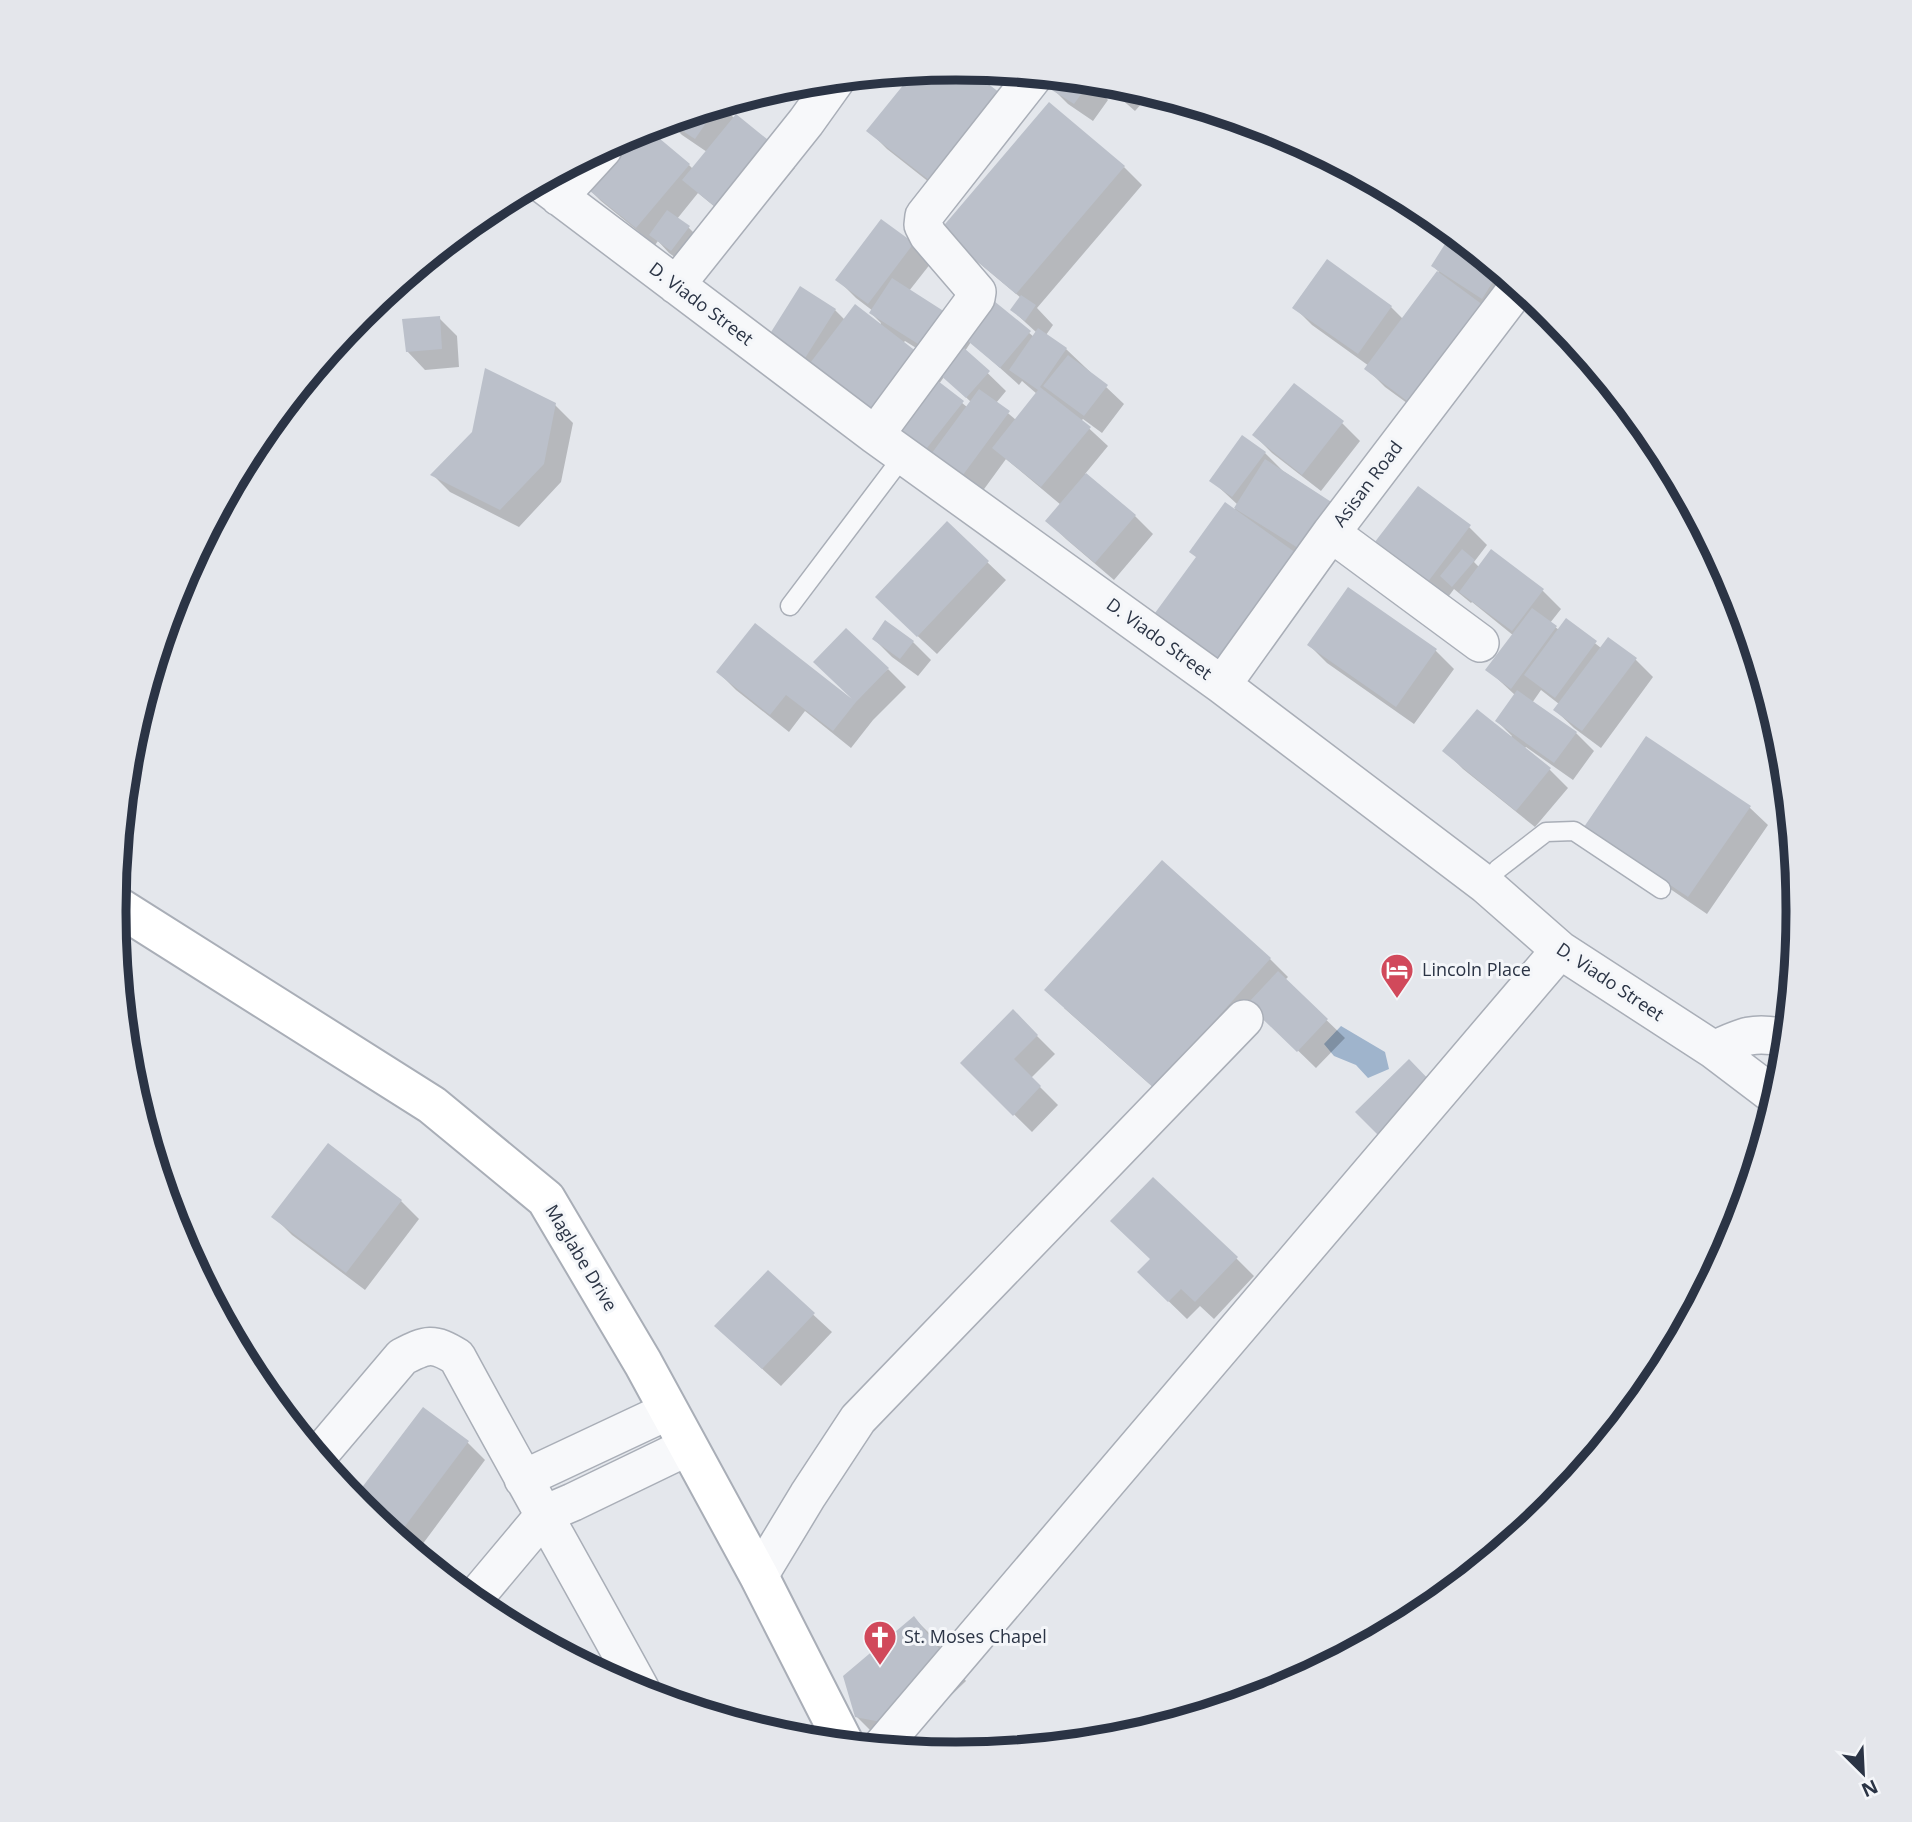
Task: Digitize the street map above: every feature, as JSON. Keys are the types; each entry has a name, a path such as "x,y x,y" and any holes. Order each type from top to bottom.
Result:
{"main road":[{"name":"Maglabe Drive","path":"126,912 432,1105 546,1199 643,1363 839,1733"}],"street":[{"path":"890,445 977,292 928,235 923,225 924,216 1028,84"},
{"path":"676,285 828,91"},
{"name":"D. Viado Street","path":"550,190 890,445 1222,685 1486,885 1560,950 1714,1050 1767,1090"},
{"name":"Asisan Road","path":"1222,685 1331,533 1513,295"},
{"path":"1331,533 1480,643"},
{"path":"888,1738 1560,950"},
{"path":"758,1576 858,1419 1244,1019"},
{"path":"1714,1050 1741,1037 1762,1034 1776,1036"},
{"path":"324,1449 402,1357 419,1348 440,1347 457,1357 633,1676"},
{"path":"523,1479 668,1411"},
{"path":"480,1591 545,1514 687,1447"}],"lane":[{"path":"790,606 890,445"},
{"path":"1486,885 1498,869 1546,832 1574,831 1661,889"}],"water":[{"path":"1341,1026 1385,1052 1389,1069 1368,1078 1356,1065 1334,1056 1324,1044"}],"building":[{"path":"984,81 1004,96 934,184 866,131 906,82"},
{"path":"1048,86 1084,91 1074,104"},
{"path":"1049,102 1125,166 1016,294 940,230"},
{"path":"736,114 778,148 724,214 682,180"},
{"path":"709,119 695,139 679,129"},
{"path":"657,137 690,164 636,228 580,183 597,162"},
{"path":"667,210 690,226 671,251 649,235"},
{"path":"881,219 914,243 868,304 835,280"},
{"path":"1447,241 1495,279 1482,299 1431,266"},
{"path":"1327,259 1392,306 1358,354 1292,308"},
{"path":"1437,271 1491,311 1418,409 1364,369"},
{"path":"892,278 956,319 934,354 869,313"},
{"path":"800,286 836,309 802,363 766,340"},
{"path":"1021,295 1036,305 1025,321 1010,310"},
{"path":"994,301 1031,331 1000,368 963,337"},
{"path":"855,304 926,359 875,425 804,371"},
{"path":"440,316 442,349 406,352 402,319"},
{"path":"1038,328 1067,348 1040,387 1091,427 1041,487 992,448 1038,390 1009,370"},
{"path":"964,348 990,371 966,398 939,374"},
{"path":"1068,355 1108,385 1084,416 1043,386"},
{"path":"485,368 556,403 544,464 500,510 430,475 472,432"},
{"path":"938,381 964,401 923,453 897,432"},
{"path":"1294,383 1344,421 1302,475 1252,435"},
{"path":"979,389 1010,411 960,479 929,457"},
{"path":"1242,435 1266,452 1232,497 1209,481"},
{"path":"1265,459 1336,505 1306,553 1234,508"},
{"path":"1086,473 1136,515 1095,563 1045,521"},
{"path":"1418,486 1471,525 1424,587 1371,547"},
{"path":"1225,502 1303,558 1222,661 1155,613 1196,557 1189,552"},
{"path":"947,521 989,561 917,637 875,597"},
{"path":"1462,549 1475,560 1452,587 1440,576"},
{"path":"1491,549 1544,589 1512,631 1459,592"},
{"path":"1348,587 1437,649 1396,707 1307,645"},
{"path":"1532,608 1557,626 1511,689 1485,670"},
{"path":"1566,618 1597,641 1555,698 1524,675"},
{"path":"885,620 914,641 900,659 872,639"},
{"path":"755,623 852,699 813,662 846,628 889,668 833,731 786,695 770,715 716,672"},
{"path":"1608,637 1637,658 1582,731 1553,710"},
{"path":"1517,690 1577,732 1554,763 1495,721"},
{"path":"1477,709 1551,768 1516,811 1442,751"},
{"path":"1646,736 1751,806 1688,897 1584,827"},
{"path":"1162,860 1271,958 1154,1088 1044,990"},
{"path":"1278,971 1328,1019 1297,1052 1247,1004"},
{"path":"1013,1009 1038,1035 1014,1059 1041,1086 1013,1116 960,1063"},
{"path":"1409,1059 1434,1085 1381,1138 1355,1112"},
{"path":"328,1143 402,1200 346,1273 271,1217"},
{"path":"1153,1177 1238,1257 1195,1302 1181,1289 1168,1302 1137,1272 1150,1259 1110,1221"},
{"path":"768,1270 815,1313 762,1369 714,1326"},
{"path":"423,1407 469,1441 402,1530 361,1489"},
{"path":"914,1616 949,1662 886,1723 855,1717 843,1676"}],"place":[{"name":"Lincoln Place","path":"1397,1000"},
{"name":"St. Moses Chapel","path":"880,1667"}]}
